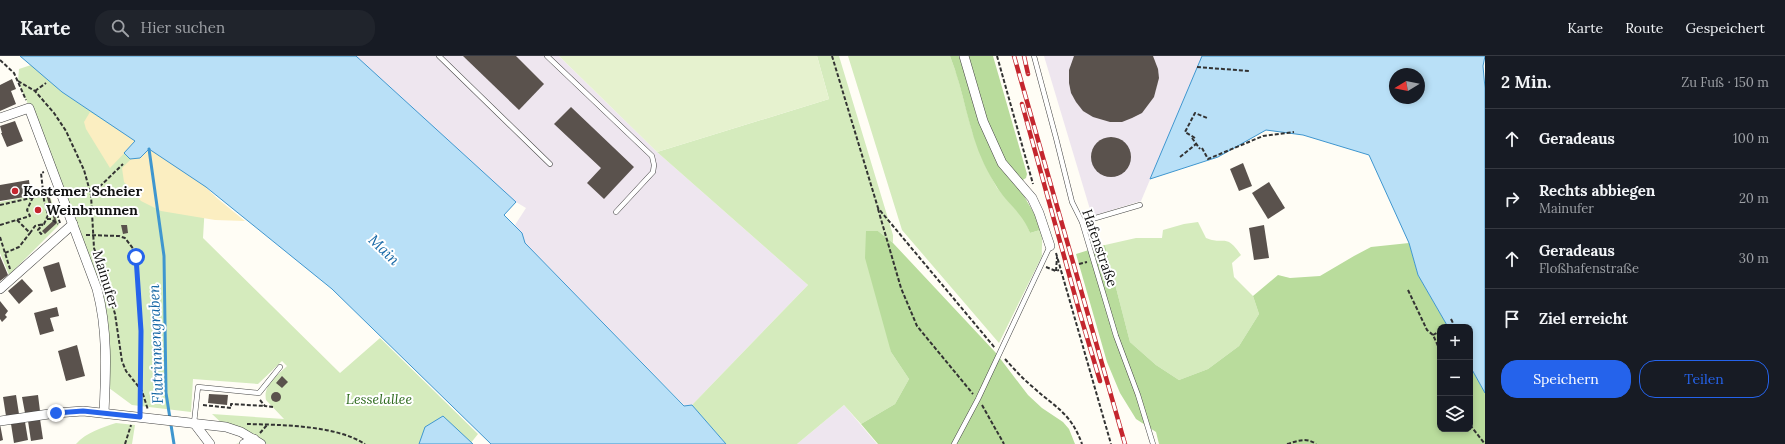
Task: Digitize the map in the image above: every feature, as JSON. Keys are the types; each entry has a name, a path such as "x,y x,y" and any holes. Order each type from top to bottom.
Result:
{"street":[{"path":"964,56 983,121 1002,163 1032,198 1039,213 1050,246"},
{"path":"0,118 29,108"},
{"name":"Mainufer","path":"29,108 73,224 101,304 106,353 104,413"},
{"path":"0,289 73,224"},
{"path":"0,421 71,411 104,413 194,422 226,427 241,432 258,442"},
{"path":"194,422 210,444"},
{"path":"244,444 258,442"}],"lane":[{"path":"439,56 550,164"},
{"path":"547,56 652,156 654,166 653,172 616,212"},
{"name":"Hafenstraße","path":"1034,56 1072,202 1082,222 1116,336 1138,395 1153,444"},
{"path":"1082,222 1140,205"},
{"path":"954,444 978,399 1050,246"},
{"path":"194,422 198,387 259,393 280,367"}],"path":[{"path":"832,56 901,288 917,326 978,399 1004,444"},
{"path":"997,56 1033,180 1032,198"},
{"path":"0,60 14,74 29,108"},
{"path":"1197,67 1249,71"},
{"path":"18,81 35,91 54,113 66,131 84,170 91,195 94,248 110,292 115,314 122,362 126,371 142,391 152,418"},
{"path":"35,91 46,83"},
{"path":"1206,118 1195,113 1185,132 1194,138 1196,144 1208,159 1263,136 1294,132"},
{"path":"1180,157 1196,144"},
{"path":"91,195 123,164"},
{"path":"41,173 48,216 44,224 38,230 41,234 42,233"},
{"path":"0,205 44,195"},
{"path":"0,226 30,216 27,210 33,197"},
{"path":"878,208 999,353 1034,389 1064,412 1073,424 1082,444"},
{"path":"46,219 51,220 62,228"},
{"path":"17,220 30,233"},
{"path":"5,253 19,247 35,226 44,224"},
{"path":"93,235 119,236 125,238 135,251 141,331 142,391 138,417 125,444"},
{"path":"0,236 13,277"},
{"path":"1050,246 1057,254 1111,444"},
{"path":"1057,254 1056,271 1060,270"},
{"path":"1408,290 1427,330 1434,335 1437,341"},
{"path":"1451,319 1453,324"},
{"path":"259,393 261,402 265,406"},
{"path":"196,404 231,408 231,404 273,407"},
{"path":"268,425 334,433 348,436 365,444"},
{"path":"1473,429 1485,444"},
{"path":"1287,444 1301,440 1310,440 1316,444"}],"shaded area":[{"path":"356,56 559,56 657,152 808,285 692,405 685,406 525,243 522,233 515,225 526,208 516,202"},
{"path":"1044,56 1202,56 1141,201 1092,216"},
{"path":"844,405 877,444 797,444"}],"green space":[{"path":"559,56 817,56 829,99 657,152"},
{"path":"817,56 839,56 893,235 893,243 878,231 891,352 909,379 895,404 861,424 844,405 797,444 726,444 692,405 808,285 657,152 829,99"},
{"path":"848,56 950,56 957,75 972,131 984,163 997,188 1025,220 1030,233 1040,230 1042,236 1042,256 999,343 902,230"},
{"path":"950,56 993,56 1027,174 1026,178 1021,181 1020,189 1035,215 1040,230 1030,233 1024,220 998,189 986,167 974,138"},
{"name":"Lesselallee","path":"31,65 62,92 136,141 140,158 196,178 206,187 203,238 340,373 380,338 478,434 470,444 236,444 253,439 226,427 212,414 284,419 266,400 269,385 287,366 282,361 258,384 193,379 191,412 132,405 105,385 104,320 34,118 18,81 19,69"},
{"path":"48,189 59,225 9,275 0,253 0,202 31,196 31,192"},
{"path":"1198,222 1206,238 1228,242 1236,248 1241,255 1232,263 1234,277 1253,296 1259,314 1239,346 1208,369 1179,380 1156,365 1130,342 1105,245 1136,238 1162,238 1163,230"},
{"path":"866,231 878,231 893,243 996,353 1028,395 1042,408 1063,422 1069,429 1075,444 878,444 861,424 895,404 909,379 891,352 865,258"},
{"path":"1409,243 1418,275 1446,324 1437,324 1437,432 1473,432 1473,371 1485,393 1485,444 1159,444 1156,432 1136,419 1120,393 1107,362 1076,254 1105,245 1130,342 1156,365 1179,380 1208,369 1239,346 1259,314 1253,296 1278,275 1290,278 1320,276 1371,247"},
{"path":"116,423 135,425 132,444 76,444 90,433"}],"sand":[{"path":"90,112 136,141 110,168 86,129 84,122"},
{"path":"149,149 196,178 218,199 245,221 215,220 161,211 141,201 124,182 122,168 131,159 140,158"}],"water":[{"name":"Main","path":"20,56 356,56 516,202 504,215 522,233 525,243 684,406 692,405 726,444 491,444 332,289 206,187 149,149 140,158 130,159 124,153 135,141 62,92"},
{"path":"1202,56 1485,56 1483,66 1485,88 1485,393 1473,371 1473,324 1446,324 1418,275 1409,243 1369,155 1303,135 1266,130 1218,157 1150,179"},
{"path":"443,416 473,444 419,444 425,427"}],"building":[{"path":"463,56 516,56 544,84 519,110"},
{"path":"1074,56 1153,56 1158,69 1159,78 1154,97 1142,113 1122,122 1110,122 1093,117 1083,111 1071,93 1069,70"},
{"path":"12,79 16,89 11,91 16,104 0,111 0,85"},
{"path":"571,107 634,167 604,199 587,183 601,168 554,124"},
{"path":"15,121 23,141 7,147 1,133 0,126"},
{"path":"1115,137 1122,140 1128,146 1131,157 1130,165 1122,174 1115,177 1107,177 1100,174 1092,165 1091,153 1094,146 1103,138"},
{"path":"1243,163 1252,186 1239,191 1230,169"},
{"name":"Kostemer Scheier","path":"29,180 31,196 0,201 0,185"},
{"path":"1269,182 1285,208 1268,219 1252,193"},
{"path":"46,195 49,195 57,223 45,234 42,231 54,220"},
{"path":"121,225 127,225 128,233 123,234"},
{"path":"1264,225 1269,258 1254,260 1249,228"},
{"path":"0,256 8,275 0,281"},
{"path":"59,262 66,287 51,292 43,267"},
{"path":"22,279 33,291 19,304 8,291"},
{"path":"0,301 8,311 5,315 7,317 2,322 0,319"},
{"path":"57,307 59,316 50,318 54,331 40,335 34,313"},
{"path":"77,345 85,376 66,381 58,351"},
{"path":"282,376 288,382 282,388 276,383"},
{"path":"274,392 278,392 280,393 280,401 274,402 271,399 271,395"},
{"path":"209,394 228,395 227,405 208,403"},
{"path":"16,395 19,414 6,416 3,397"},
{"path":"38,395 40,411 25,413 22,397"},
{"path":"40,419 43,439 31,441 28,421"},
{"path":"25,422 28,440 14,443 11,424"},
{"path":"0,424 3,440 0,441"}],"waterway":[{"name":"Flutrinnengraben","path":"149,149 164,256 166,393 174,444"}],"railway":[{"path":"1014,56 1125,444"},
{"path":"1024,56 1028,74"},
{"path":"1022,104 1100,381"}],"place":[{"name":"Kostemer Scheier","path":"15,191"},
{"name":"Weinbrunnen","path":"38,210"}],"route":[{"path":"56,413 83,411 140,417 142,391 141,331 136,257"}]}
